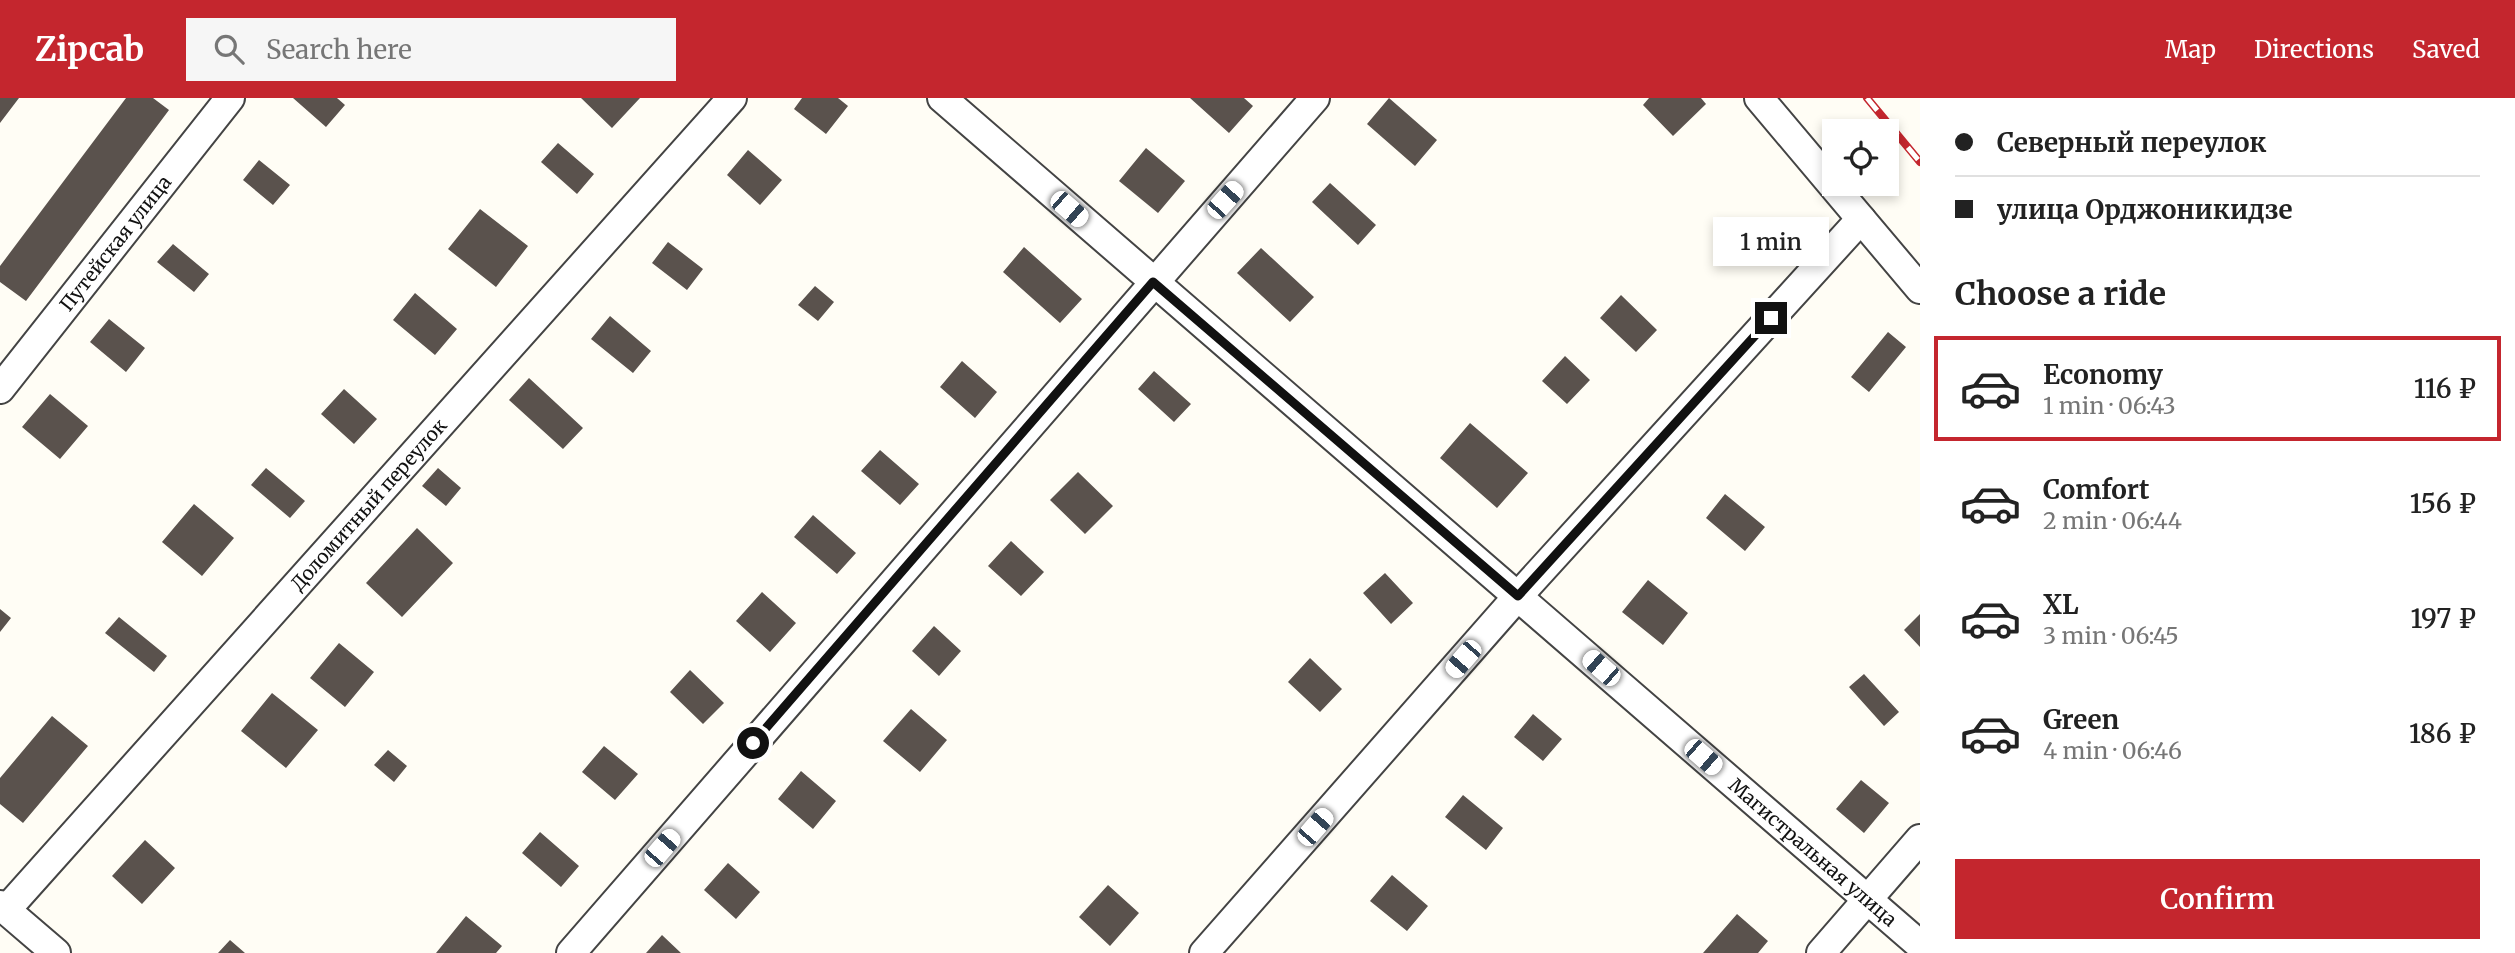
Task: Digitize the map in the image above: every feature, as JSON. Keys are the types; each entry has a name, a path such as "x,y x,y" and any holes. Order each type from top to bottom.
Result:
{"street":[{"name":"Путейская улица","path":"0,389 230,98"},
{"name":"Доломитный переулок","path":"3,907 732,98"},
{"name":"Магистральная улица","path":"942,98 1920,945"},
{"path":"571,953 1315,98"},
{"path":"1759,98 1920,289"},
{"path":"1204,953 1518,596 1861,219"},
{"path":"1821,953 1920,839"},
{"path":"3,907 56,953"}],"building":[{"path":"0,98 19,98 0,123"},
{"path":"126,98 153,98 169,110 26,301 0,282 0,266"},
{"path":"293,98 337,98 345,105 326,127"},
{"path":"581,98 640,98 612,128"},
{"path":"802,98 838,98 848,106 826,134 794,109"},
{"path":"1190,98 1244,98 1253,106 1229,133"},
{"path":"1389,98 1437,140 1415,166 1367,124"},
{"path":"1649,98 1701,98 1706,104 1673,136 1643,105"},
{"path":"558,143 594,174 577,194 541,162"},
{"path":"1146,148 1185,181 1158,213 1119,181"},
{"path":"748,150 782,180 760,205 727,175"},
{"path":"259,160 290,185 273,205 243,180"},
{"path":"1330,183 1376,225 1358,245 1312,202"},
{"path":"480,209 528,246 496,287 448,249"},
{"path":"668,242 703,269 687,290 652,263"},
{"path":"173,244 209,274 194,292 157,262"},
{"path":"1024,247 1082,299 1060,323 1003,272"},
{"path":"1261,248 1314,297 1290,322 1237,273"},
{"path":"815,286 834,302 818,321 798,305"},
{"path":"415,293 457,329 435,355 393,320"},
{"path":"1621,295 1657,330 1636,352 1600,318"},
{"path":"610,316 651,351 633,373 591,339"},
{"path":"109,319 145,348 126,372 90,342"},
{"path":"1888,332 1906,347 1869,392 1851,377"},
{"path":"1565,356 1590,380 1567,404 1542,381"},
{"path":"962,361 997,392 975,418 940,387"},
{"path":"1154,371 1191,404 1174,422 1138,389"},
{"path":"529,378 583,428 563,449 509,400"},
{"path":"344,389 377,419 354,444 321,414"},
{"path":"50,394 88,426 60,459 22,427"},
{"path":"1470,423 1528,473 1497,508 1440,458"},
{"path":"880,450 919,484 900,505 861,471"},
{"path":"266,468 305,501 290,518 251,485"},
{"path":"438,468 461,488 446,506 422,486"},
{"path":"1078,472 1113,506 1085,534 1050,500"},
{"path":"1725,494 1765,527 1745,551 1706,518"},
{"path":"194,504 234,538 202,576 162,542"},
{"path":"813,515 856,553 837,574 794,537"},
{"path":"417,528 453,563 402,617 366,583"},
{"path":"1011,541 1044,572 1021,596 988,566"},
{"path":"1385,573 1413,603 1391,624 1363,593"},
{"path":"1648,580 1688,613 1663,645 1622,612"},
{"path":"762,592 796,623 770,652 736,621"},
{"path":"0,609 11,618 0,632"},
{"path":"1920,614 1920,647 1904,630"},
{"path":"119,617 167,656 154,672 105,633"},
{"path":"934,626 961,651 939,676 912,651"},
{"path":"339,643 374,672 345,707 310,678"},
{"path":"1310,658 1342,689 1320,712 1288,682"},
{"path":"690,670 724,703 703,724 670,692"},
{"path":"1864,674 1899,712 1884,726 1849,687"},
{"path":"272,693 318,730 286,768 241,731"},
{"path":"911,709 947,740 920,772 883,741"},
{"path":"1533,714 1562,739 1543,761 1514,737"},
{"path":"52,716 88,746 23,823 0,804 0,778"},
{"path":"604,746 638,774 615,800 582,772"},
{"path":"388,750 407,766 394,782 374,765"},
{"path":"801,771 836,801 813,829 778,799"},
{"path":"1861,780 1889,803 1864,833 1836,809"},
{"path":"1463,795 1503,828 1486,850 1445,817"},
{"path":"540,832 579,866 561,887 522,853"},
{"path":"145,840 175,868 142,904 112,876"},
{"path":"728,863 760,892 736,919 704,890"},
{"path":"1392,875 1428,906 1407,931 1370,901"},
{"path":"1108,885 1139,913 1110,946 1079,917"},
{"path":"1737,914 1768,941 1758,953 1703,953"},
{"path":"466,916 502,946 496,953 436,953"},
{"path":"662,935 681,953 646,953"},
{"path":"230,940 245,953 218,953"}],"railway":[{"path":"1867,98 1920,162"}],"route":[{"path":"753,743 1153,282 1518,596 1771,318"}]}
